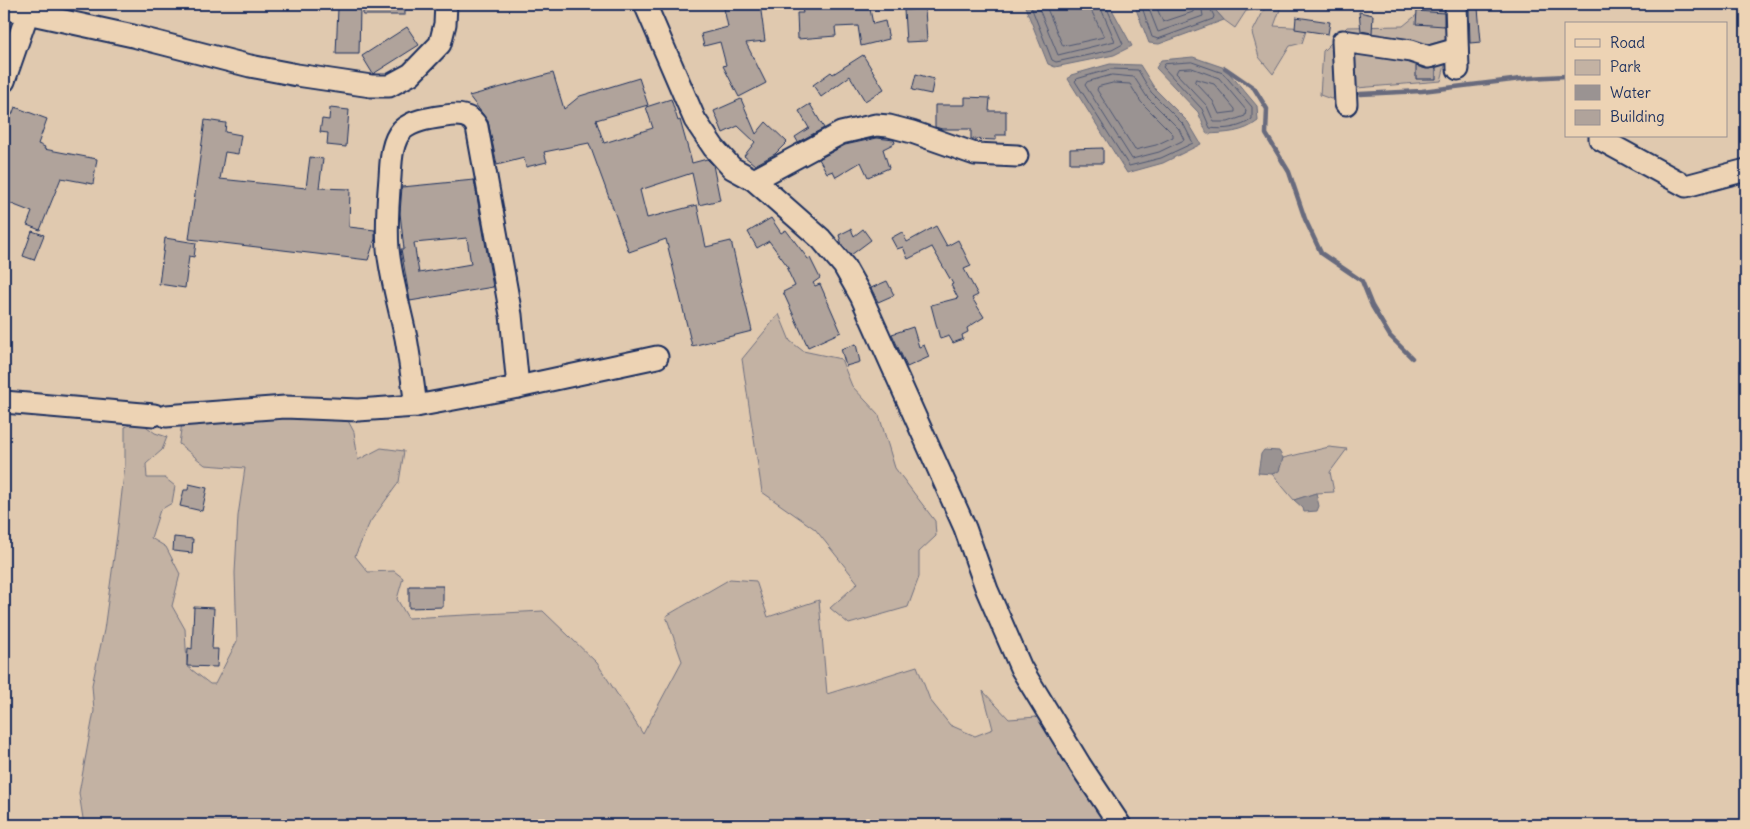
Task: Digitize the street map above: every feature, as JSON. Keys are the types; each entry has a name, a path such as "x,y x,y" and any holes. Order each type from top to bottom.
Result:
{"street":[{"path":"4,8 27,15 71,12 250,66 334,81 390,86 411,74 440,44 445,24 446,4"},
{"path":"645,4 695,120 732,168 754,180 821,239 844,266 965,528 987,590 1021,668 1080,765 1120,825"},
{"path":"1346,104 1343,41 1411,51 1429,57 1458,59 1456,4"},
{"path":"4,81 27,15"},
{"path":"416,406 406,338 398,307 388,250 387,221 392,153 402,130 424,120 455,114 468,116 475,121 477,127 511,315 518,388"},
{"path":"754,180 841,134 876,125 912,132 970,153 1017,156"},
{"path":"1600,138 1686,186 1746,170"},
{"path":"4,402 160,415 285,407 358,410 416,406 518,388 657,356"}],"green space":[{"path":"1210,4 1282,4 1274,26 1307,28 1302,43 1290,46 1273,74 1259,57 1252,33 1265,8 1246,11 1235,28 1224,20"},
{"path":"1430,4 1457,4 1460,6 1441,81 1357,88 1331,99 1320,95 1323,51 1347,27 1403,26"},
{"path":"779,314 790,341 803,351 841,359 852,386 879,415 895,468 935,521 936,536 919,552 919,577 908,607 849,624 830,608 858,583 815,529 762,492 742,359"},
{"path":"284,410 346,417 354,432 358,460 381,448 404,451 399,482 370,522 355,556 368,572 394,571 403,578 397,599 408,618 543,611 597,663 643,734 682,661 666,616 730,579 756,581 768,617 819,600 827,694 917,666 930,700 950,725 975,736 993,729 983,691 1009,719 1037,717 1112,825 84,825 79,793 94,711 92,685 104,630 117,535 125,465 125,427 139,421 155,433 167,437 162,450 146,464 147,478 165,478 175,486 172,503 160,510 151,538 166,547 180,574 172,606 185,629 187,666 210,684 215,684 237,641 235,573 238,516 245,468 205,465 179,444 182,422"},
{"path":"1329,447 1347,449 1330,472 1334,492 1316,493 1294,500 1272,474 1279,470 1283,458"}],"water":[{"path":"1024,4 1109,4 1132,46 1114,55 1055,67 1048,64"},
{"path":"1134,4 1210,4 1224,20 1159,44 1149,43"},
{"path":"1193,57 1225,68 1257,106 1258,121 1240,130 1207,134 1198,112 1156,68 1161,60"},
{"path":"1110,64 1140,65 1155,89 1188,122 1201,144 1163,163 1127,173 1068,79 1071,75"},
{"path":"1264,450 1279,451 1283,458 1279,471 1272,474 1258,473 1261,454"},
{"path":"1316,493 1319,506 1317,511 1304,512 1303,508 1294,500"}],"building":[{"path":"363,4 405,4 405,15 363,15"},
{"path":"723,4 760,4 765,41 746,43 766,83 739,97 723,66 726,65 720,42 704,46 701,34 728,27"},
{"path":"801,4 869,4 873,24 885,21 889,39 861,46 858,26 835,27 836,36 798,39 797,13 803,13"},
{"path":"338,8 360,8 359,54 336,54"},
{"path":"1478,8 1481,42 1470,43 1469,9"},
{"path":"925,9 927,41 906,42 904,10"},
{"path":"1417,11 1444,13 1444,26 1416,24"},
{"path":"1359,12 1373,15 1372,33 1361,31"},
{"path":"1296,17 1330,22 1328,34 1295,29"},
{"path":"407,27 419,45 373,74 362,56"},
{"path":"863,55 884,89 865,101 850,76 821,97 813,85 831,72 833,74"},
{"path":"1416,66 1426,69 1436,68 1436,79 1416,79"},
{"path":"553,73 564,109 580,96 639,78 648,105 596,120 604,143 653,128 646,107 671,99 678,121 680,120 692,163 707,159 713,165 720,200 699,205 692,173 640,190 647,218 697,205 706,247 731,241 752,331 692,346 666,239 629,252 589,143 544,152 547,162 526,167 524,158 497,165 488,121 469,96"},
{"path":"916,74 934,79 931,94 912,90"},
{"path":"965,97 990,98 989,111 1006,111 1006,135 996,135 996,140 971,139 971,129 942,129 935,127 935,105 965,105"},
{"path":"741,99 756,134 766,122 787,142 775,154 755,165 744,156 755,142 738,126 723,133 714,111"},
{"path":"810,104 824,128 798,142 795,137 809,128 799,111"},
{"path":"15,107 47,119 38,144 45,147 44,149 97,159 93,184 61,178 40,230 27,225 32,212 4,201 4,112 12,115"},
{"path":"330,108 349,110 346,147 327,145 328,133 320,132 322,119 329,120"},
{"path":"205,120 226,123 225,132 241,135 238,154 225,152 220,179 306,188 310,157 323,159 319,188 350,189 349,227 375,230 375,239 368,260 189,239"},
{"path":"877,138 894,140 895,143 883,149 889,168 868,177 861,162 836,177 833,171 827,173 819,159 845,145"},
{"path":"1103,148 1103,163 1070,163 1070,149"},
{"path":"474,180 493,287 410,301 401,249 404,249 400,213 402,187","holes":["467,238 471,264 419,273 414,243"]},
{"path":"771,218 781,233 786,230 808,259 810,258 820,278 813,283 815,286 820,284 841,332 808,347 783,292 795,286 787,269 789,268 769,241 757,248 748,232"},
{"path":"936,226 947,246 958,240 971,266 964,269 978,295 972,298 984,317 967,328 968,332 962,335 963,339 953,343 949,336 940,339 931,305 958,298 951,285 953,284 932,247 908,259 903,247 897,249 891,238 902,232 907,242"},
{"path":"851,229 854,236 863,229 871,240 851,255 842,245 839,235"},
{"path":"32,231 44,235 34,260 23,256"},
{"path":"165,238 196,243 194,257 189,256 185,288 159,284"},
{"path":"887,281 894,295 878,302 871,288"},
{"path":"913,327 919,347 924,345 929,357 907,367 892,334"},
{"path":"856,344 860,362 846,366 841,349"},
{"path":"189,484 207,488 202,511 180,506 184,490 188,490"},
{"path":"174,537 193,539 192,553 173,551"},
{"path":"409,586 443,586 443,607 409,608"},
{"path":"194,607 214,608 212,649 218,649 217,667 187,666 188,648 192,649"}],"waterway":[{"path":"1225,68 1254,88 1267,109 1266,134 1289,172 1305,219 1321,253 1362,281 1372,306 1390,336 1412,358"},
{"path":"1360,94 1422,91 1529,78 1565,76"}]}
